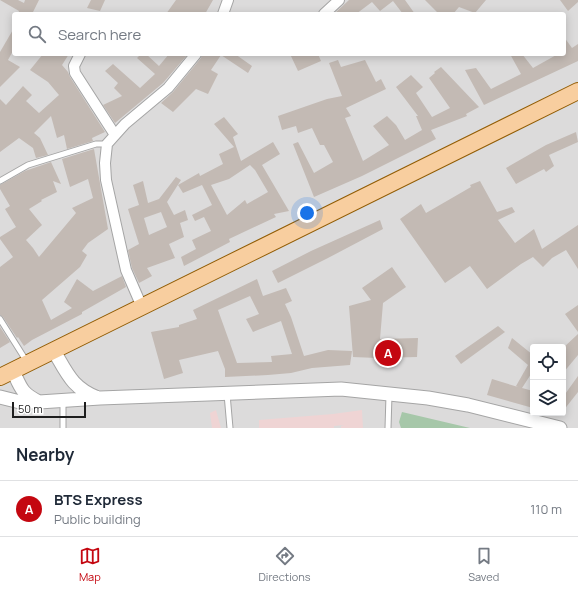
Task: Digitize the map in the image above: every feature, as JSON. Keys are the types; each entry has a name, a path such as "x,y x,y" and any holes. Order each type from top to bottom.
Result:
{"main road":[{"path":"7,374 578,91"}],"street":[{"path":"224,12 228,0"},
{"path":"326,12 339,0"},
{"path":"79,56 74,66 75,73 115,136"},
{"path":"142,307 126,270 106,180 105,163 107,144 125,124 168,88 194,56"},
{"path":"54,351 75,385 87,394 100,398"},
{"path":"7,374 24,393 40,402"},
{"path":"60,401 69,387 67,374"},
{"path":"0,397 20,402 40,402 100,398 341,389 428,398 468,405 560,428"}],"lane":[{"path":"0,181 28,165 96,144 107,144"},
{"path":"0,319 28,364"},
{"path":"227,393 230,428"},
{"path":"388,428 389,394"},
{"path":"60,401 63,428"}],"shaded area":[{"path":"0,0 578,0 578,428 0,428"},
{"path":"216,410 221,428 212,428 210,413"},
{"path":"362,410 363,428 341,428 341,426 344,425 334,426 334,428 259,428 259,420"}],"green space":[{"path":"402,412 470,428 401,428 399,422"}],"building":[{"path":"0,0 18,0 24,3 25,0 39,0 33,12 19,11"},
{"path":"91,0 105,0 100,11 87,8"},
{"path":"176,0 213,0 206,12 167,12"},
{"path":"349,0 405,0 414,12 401,12 393,1 380,11 372,2 359,12 336,12"},
{"path":"425,0 486,0 476,12 459,7 455,12 437,12"},
{"path":"560,0 578,0 578,2 568,11"},
{"path":"12,31 12,53 8,60 20,67 0,87 0,52"},
{"path":"566,40 572,48 578,44 578,61 484,105 465,70 476,68 491,89 521,74 511,56 524,56 533,68 554,56 566,56"},
{"path":"41,56 68,56 62,65 68,72 105,132 92,138 93,141 67,149 64,135 57,138 51,116 34,133 40,138 48,155 36,158 33,148 19,138 0,152 0,99 6,105 23,86 32,95 26,101 39,113 59,95 48,82 30,70"},
{"path":"139,56 148,56 159,66 167,56 186,56 163,83 115,123 103,105 122,96 114,88 118,83 105,71 113,64 140,88 155,74 137,58"},
{"path":"202,56 220,56 211,70 218,74 208,94 196,89 173,112 161,103 173,92"},
{"path":"222,56 238,56 252,66 248,73"},
{"path":"291,56 319,56 321,61 298,71"},
{"path":"338,60 341,67 365,60 376,82 381,79 386,89 346,108 351,116 345,118 363,161 389,145 373,126 387,116 396,125 405,140 422,130 416,116 418,116 396,87 411,75 423,87 416,93 432,117 450,108 429,78 441,67 479,107 466,114 467,116 431,130 436,139 362,176 314,197 293,144 298,142 314,173 333,162 324,145 320,145 312,128 298,133 296,126 282,130 278,116 327,99 342,96 329,63"},
{"path":"224,117 238,134 233,137 241,161 273,142 280,154 262,165 289,211 274,214 276,217 229,239 230,242 184,266 181,257 196,249 192,240 211,231 204,217 195,221 192,215 212,205 202,185 183,193 178,185 199,173 200,176 223,164 219,154 234,147 214,124","holes":["250,165 255,170 268,192 247,204 245,200 227,215 211,185 229,179"]},
{"path":"576,132 578,142 549,155 554,166 546,172 544,169 516,184 506,168 546,145"},
{"path":"94,149 108,229 88,243 82,251 87,255 80,267 42,300 51,320 72,308 64,302 77,279 93,291 122,276 126,287 82,312 82,314 32,340 24,346 0,315 0,267 13,257 0,237 16,227 5,209 10,206 0,189 0,185 25,171 51,162 61,184 53,181 57,192 41,200 42,201 29,209 42,225 26,240 39,257 76,213 72,208 93,198 88,179 70,187 62,159"},
{"path":"176,177 181,180 167,202 174,215 185,210 188,220 180,223 184,237 169,244 175,258 147,268 152,276 139,283 132,268 128,250 139,244 128,209 139,205 133,185 143,181 148,203 159,199","holes":["161,212 167,227 149,235 144,218"]},
{"path":"480,181 497,212 512,207 515,212 498,220 515,243 534,229 542,249 578,225 578,269 566,250 552,258 543,267 533,257 487,289 470,266 445,283 400,219 421,204 426,213 471,187 470,185"},
{"path":"380,220 383,229 278,283 272,271 311,251"},
{"path":"392,267 406,287 383,303 380,339 418,338 417,357 353,357 349,306 371,300 362,288"},
{"path":"257,279 263,296 286,288 292,301 285,304 304,356 328,350 352,351 350,365 312,368 291,373 225,377 225,369 218,351 179,360 183,373 164,379 151,332 179,327 179,325 197,319 193,310","holes":["250,296 259,314 246,319 253,332 281,321 292,354 271,356 272,362 237,363 218,310"]},
{"path":"578,305 578,332 565,314"},
{"path":"498,326 505,332 461,364 455,356"},
{"path":"0,327 10,342 0,348"},
{"path":"578,334 578,355 566,369 566,345"},
{"path":"512,338 530,353 530,376 522,388 530,390 530,407 487,395 492,379 518,387 516,386 528,365 508,348"},
{"path":"578,376 578,392 566,407 566,393"}],"place":[{"name":"BTS Express","path":"388,353"}]}
